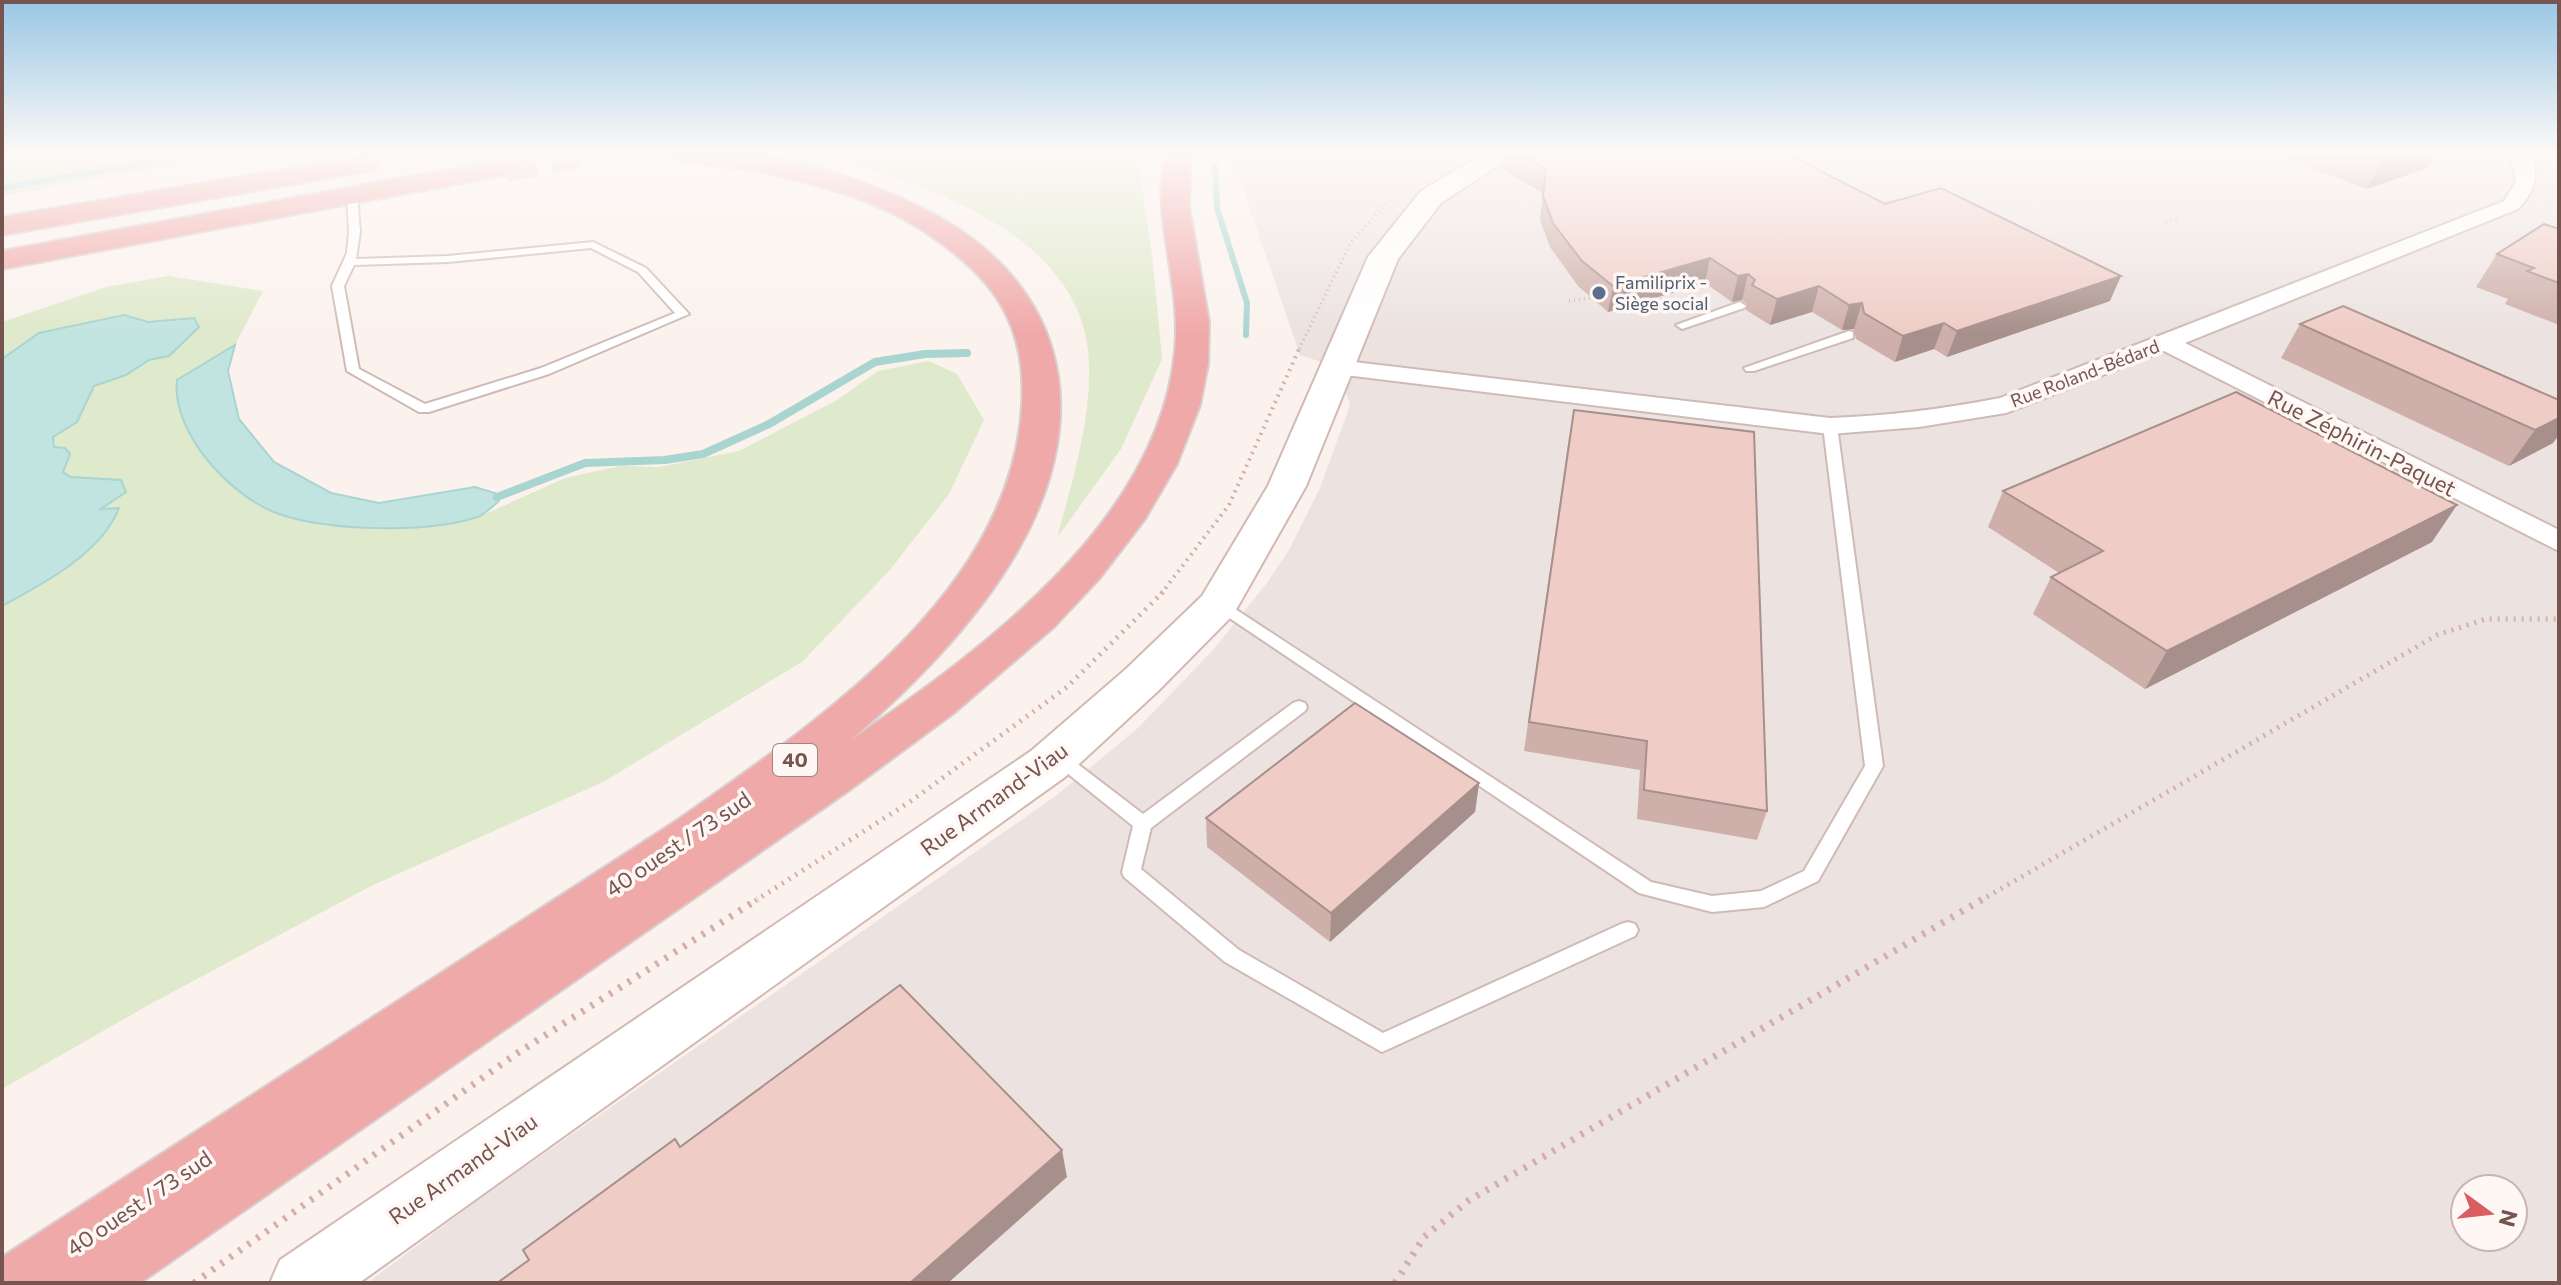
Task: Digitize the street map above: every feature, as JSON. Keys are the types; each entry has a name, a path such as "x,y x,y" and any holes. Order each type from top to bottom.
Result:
{"highway":[{"path":"2,226 76,213"},
{"path":"2,260 255,213"},
{"name":"40 ouest / 73 sud","path":"22,1283 116,1217 694,835 775,778 920,647 987,566 1012,523 1034,465 1044,400 1036,346 1008,288 963,243 910,213"},
{"path":"86,1283 159,1229 769,821 918,717 1029,626 1075,579 1137,497 1160,456 1182,405 1194,329 1176,213"}],"street":[{"name":"Rue Armand-Viau","path":"303,1283 1056,757 1142,680 1218,605 1287,486 1383,257 1418,213"},
{"name":"Rue Roland-Bédard","path":"1337,367 1830,426 1892,425 2006,405 2491,213"},
{"name":"Rue Zéphirin-Paquet","path":"2165,342 2559,542"}],"lane":[{"path":"353,262 448,259 593,245 642,270 683,314 545,371 424,409 353,371 338,286 353,262 356,236 354,213"},
{"path":"1682,325 1740,306"},
{"path":"1750,368 1849,335"},
{"path":"1218,605 1646,888 1712,904 1764,899 1811,876 1874,766 1830,426"},
{"path":"1299,707 1143,824 1131,872 1232,956 1382,1043 1628,930"},
{"path":"1056,757 1143,824"}],"path":[{"path":"2166,222 2179,218"},
{"path":"1569,301 1590,298"},
{"path":"1395,1283 1404,1260 1443,1220 1566,1142 2437,635 2486,619 2559,619"}],"shaded area":[{"path":"1251,213 2559,213 2559,1283 367,1283 481,1198 1057,795 1138,728 1214,649 1289,550 1320,488 1350,405 1337,367 1300,355"}],"green space":[{"path":"976,213 1146,213 1162,359 1121,449 1057,538 1087,408 1089,364 1081,318 1060,279 1028,247"},
{"path":"169,276 263,291 235,345 177,380 276,513 326,526 377,528 481,516 565,478 620,466 659,467 739,451 837,400 878,371 929,361 957,374 984,420 949,494 889,571 802,662 603,782 371,886 152,1003 2,1089 2,322 106,287"}],"water":[{"path":"124,315 148,322 194,318 199,327 169,356 149,360 126,375 94,386 77,422 53,437 54,447 65,448 70,454 63,472 71,477 121,480 126,492 101,509 119,508 111,524 85,553 53,577 2,606 2,359 39,333"},
{"path":"235,345 228,371 239,419 274,462 331,493 379,503 475,487 495,493 499,501 480,516 459,522 407,528 324,524 279,514 261,506 224,478 208,460 184,421 178,400 177,380"}],"building":[{"path":"1549,213 1992,213 2121,276 1957,331 1944,323 1903,336 1864,313 1862,303 1849,305 1819,286 1777,299 1752,285 1755,280 1748,274 1738,276 1710,258 1613,286 1582,261 1553,223"},
{"path":"2544,224 2559,229 2559,283 2527,271 2534,268 2497,254"},
{"path":"2343,306 2559,400 2559,418 2535,430 2300,324"},
{"path":"2236,392 2457,505 2167,651 2051,577 2103,551 2003,491"},
{"path":"1574,410 1754,432 1767,811 1644,790 1647,741 1529,722"},
{"path":"1355,703 1479,783 1331,913 1206,818"},
{"path":"900,985 1062,1150 910,1283 497,1283 529,1260 523,1250 675,1139 680,1147"}],"waterway":[{"path":"1219,213 1247,303 1246,335"},
{"path":"497,497 585,463 665,460 703,454 769,424 875,362 925,354 967,353"}],"place":[{"name":"Familiprix - Siège social","path":"1599,293"}]}
